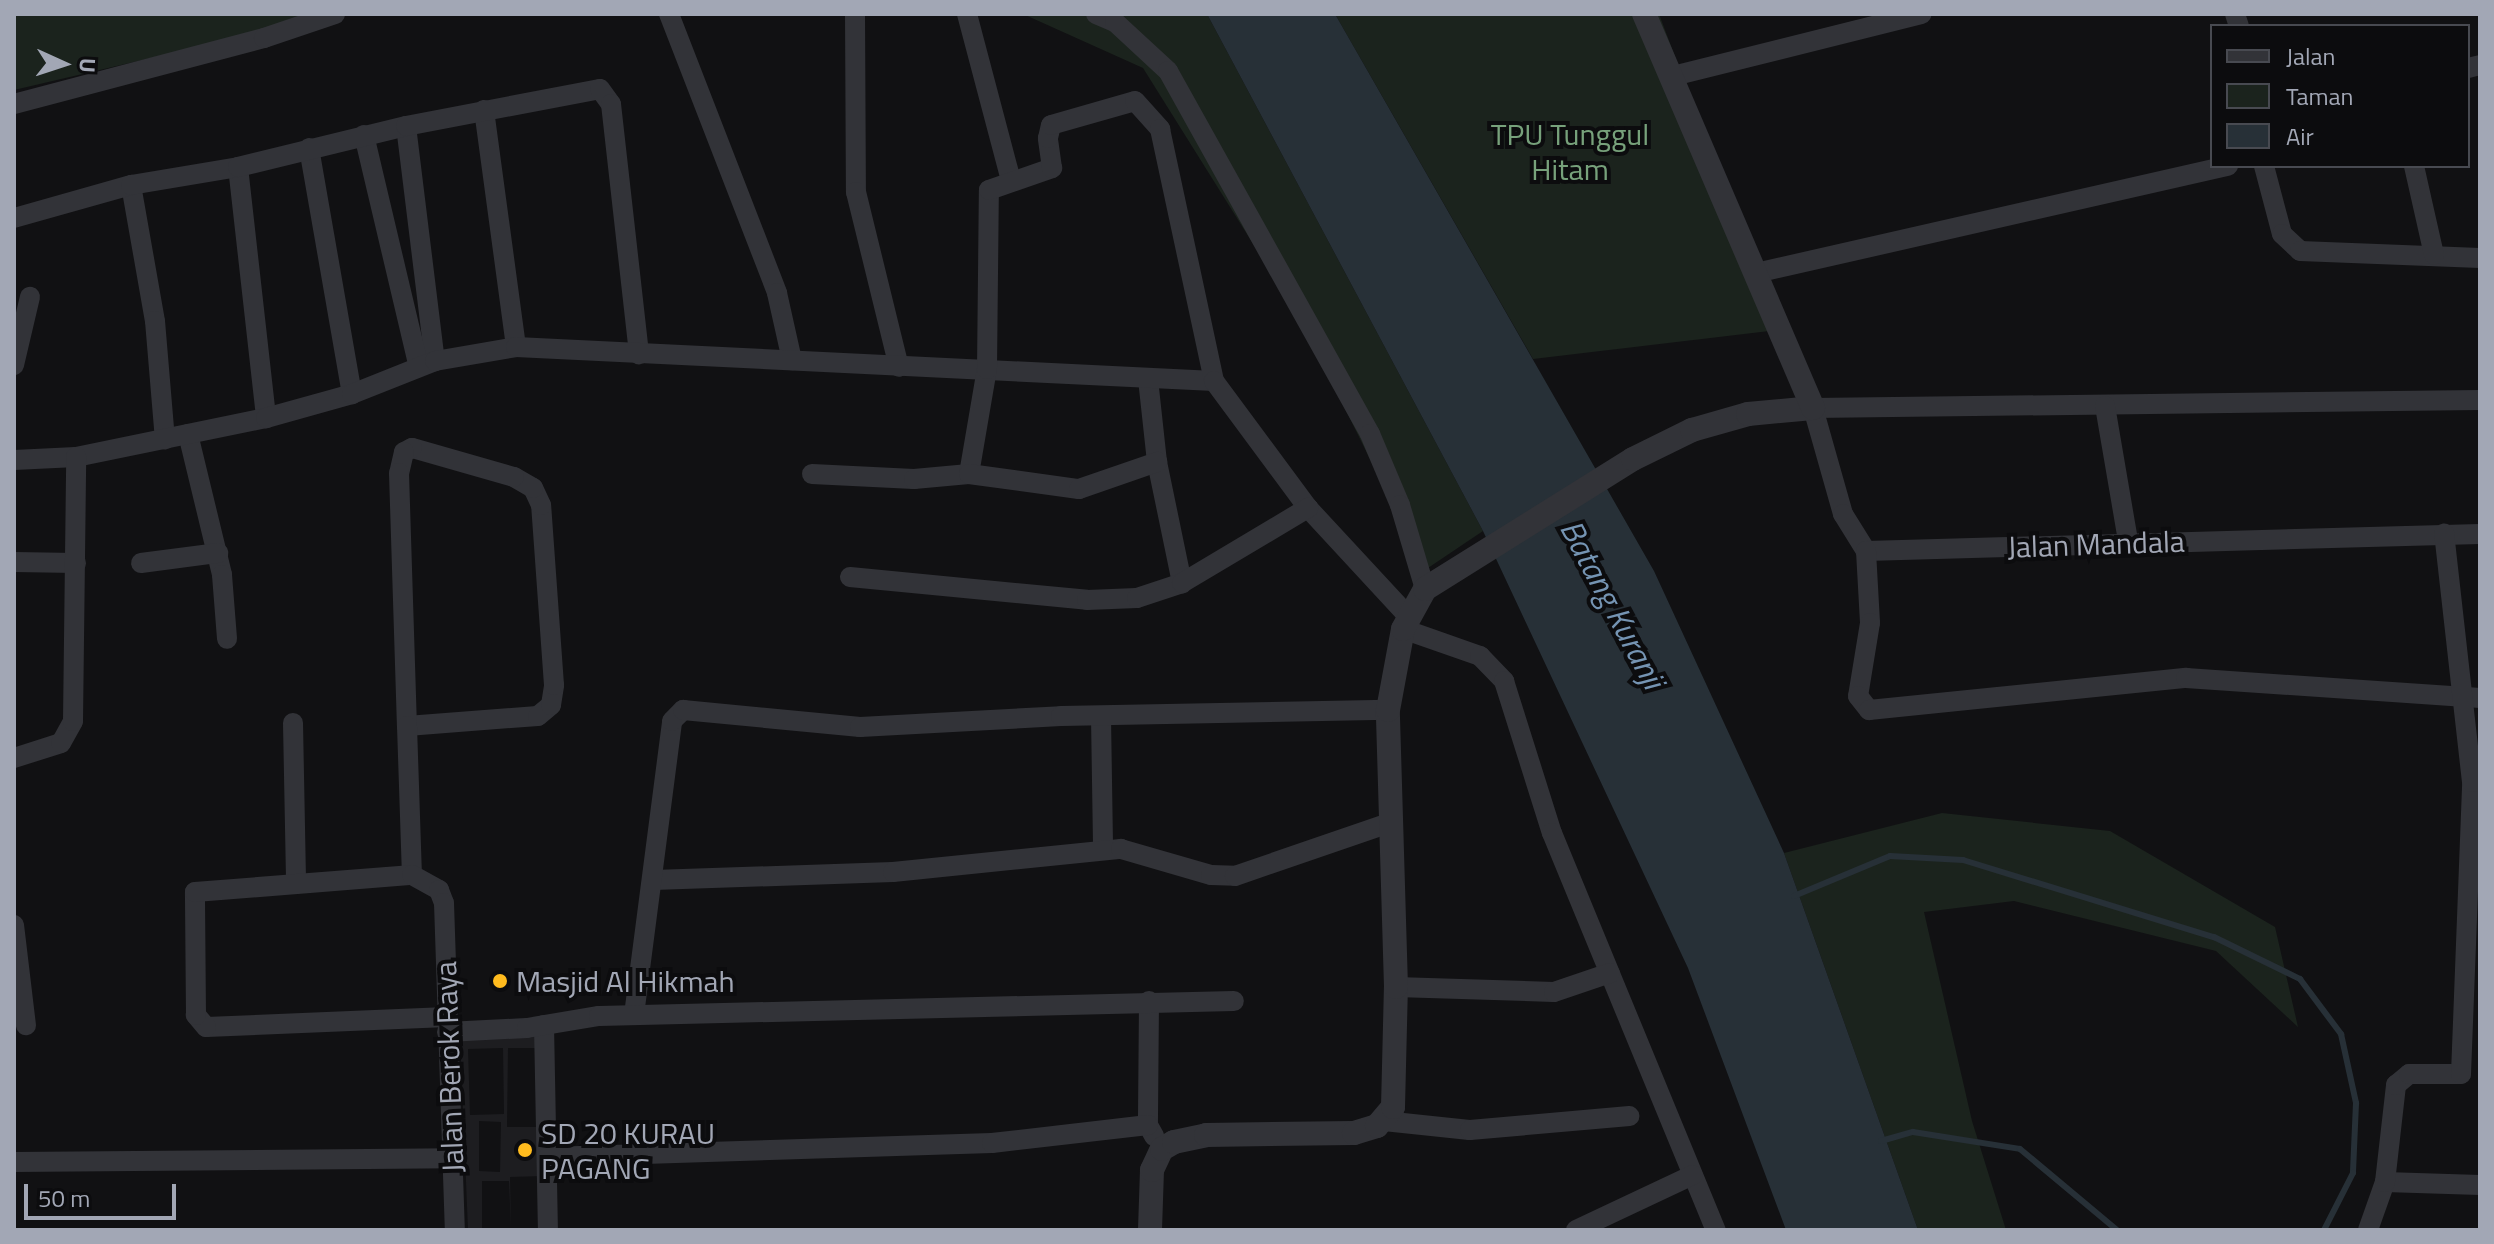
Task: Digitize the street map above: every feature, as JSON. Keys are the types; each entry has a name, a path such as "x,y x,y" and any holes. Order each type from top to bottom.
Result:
{"street":[{"path":"14,104 264,38 335,14"},
{"path":"669,14 777,293 792,360"},
{"path":"855,14 856,192 899,367"},
{"path":"967,14 1011,181"},
{"path":"1096,14 1126,31 1168,71 1370,434 1400,505 1425,589"},
{"path":"1644,14 1813,408 1843,514 1866,551 1870,623 1858,696 1869,710 2186,678 2473,697"},
{"path":"1673,76 1921,14"},
{"path":"14,218 131,185 238,167 364,135 586,88 607,95 639,354"},
{"path":"969,474 987,369 988,197 991,188 1052,168 1048,138 1051,125 1127,100 1144,106 1160,129 1214,381 1308,508 1405,622 1480,656 1504,681 1552,833 1716,1230"},
{"path":"484,110 516,347"},
{"path":"406,126 427,364"},
{"path":"364,135 427,364"},
{"path":"309,148 352,394"},
{"path":"238,167 266,418"},
{"path":"1756,273 2219,168"},
{"path":"2265,168 2282,234 2300,251 2480,258"},
{"path":"2414,168 2434,255"},
{"path":"131,185 155,321 165,440"},
{"path":"14,365 30,297"},
{"path":"14,460 76,457 266,418 352,394 427,364 516,347 1214,381"},
{"path":"1148,379 1157,462 1182,583"},
{"path":"1384,1121 1396,1097 1388,710 1405,622 1425,589 1471,557 1633,459 1692,430 1748,414 1813,408 2480,400"},
{"path":"2105,406 2129,546"},
{"path":"188,434 218,553 227,639"},
{"path":"407,726 538,716 551,705 554,685 541,505 533,488 514,477 412,448 404,452 399,473 407,726 412,875 195,892 196,1015 202,1025 209,1029 544,1025 576,1017 1234,1001"},
{"path":"14,758 54,748 71,730 76,457"},
{"path":"812,474 914,479 969,474 1079,489 1157,462"},
{"path":"850,577 1087,600 1137,598 1182,583 1308,508"},
{"path":"2368,1230 2385,1182 2396,1085 2409,1074 2470,1074 2473,697 2444,534"},
{"name":"Jalan Mandala","path":"1866,551 2480,534"},
{"path":"141,563 218,553"},
{"path":"14,562 76,563"},
{"path":"634,1015 672,721 683,710 860,727 1388,710"},
{"path":"1101,717 1103,850"},
{"path":"293,723 296,884"},
{"path":"653,880 893,872 1103,850 1138,851 1200,872 1235,876 1389,823"},
{"name":"Jalan Berok Raya","path":"412,875 439,890 444,903 455,1230"},
{"path":"14,925 26,1025"},
{"path":"1396,987 1554,992 1610,973"},
{"path":"1149,1001 1148,1125 1162,1149 1151,1185 1150,1230"},
{"path":"544,1025 548,1230"},
{"path":"1162,1149 1186,1138 1354,1133 1384,1121 1470,1130 1629,1116"},
{"path":"548,1157 992,1143 1148,1125"},
{"path":"14,1162 452,1158"},
{"path":"1576,1230 1693,1175"},
{"path":"2385,1182 2480,1185"}],"shaded area":[{"name":"SD 20 KURAU PAGANG","path":"545,1033 543,1176 510,1177 511,1230 509,1181 482,1181 482,1230 468,1230 460,1036","holes":["503,1048 504,1114 470,1115 468,1049","508,1048 542,1048 541,1127 507,1127","479,1121 501,1122 500,1172 479,1171"]}],"green space":[{"path":"14,14 340,14 14,90"},
{"path":"1023,14 1207,14 1483,531 1425,570 1302,322 1143,68"},
{"name":"TPU Tunggul Hitam","path":"1335,14 1659,14 1778,330 1533,359"},
{"path":"1942,813 2110,831 2275,927 2298,1027 2216,951 2014,901 1924,912 1972,1121 2006,1230 1918,1230 1784,853"}],"water":[{"name":"Batang Kuranji","path":"1207,14 1335,14 1654,571 1784,853 1918,1230 1786,1230 1688,968 1483,531"}],"waterway":[{"path":"1794,896 1890,856 1963,860 2214,937 2300,979 2341,1034 2356,1103 2353,1173 2324,1230"},
{"path":"1881,1141 1913,1132 2020,1149 2117,1230"}],"place":[{"name":"Masjid Al Hikmah","path":"500,981"},
{"name":"SD 20 KURAU PAGANG","path":"525,1150"}]}
